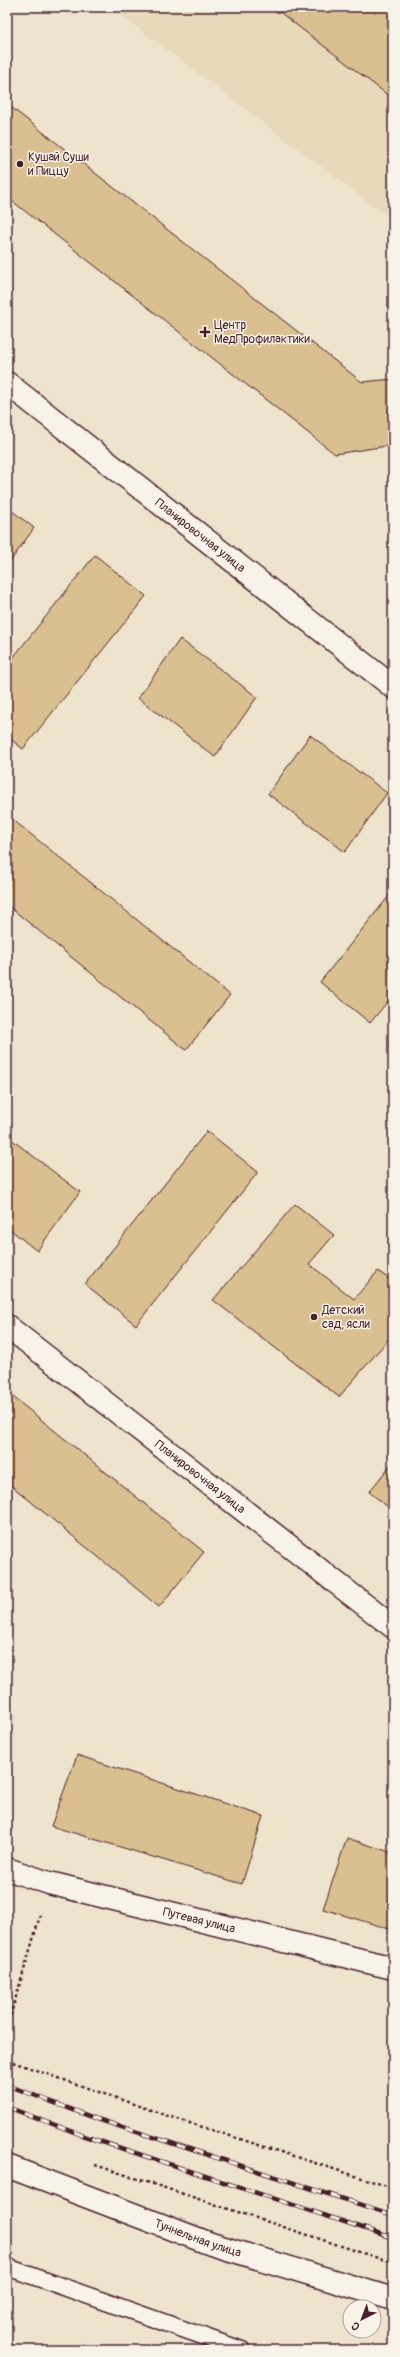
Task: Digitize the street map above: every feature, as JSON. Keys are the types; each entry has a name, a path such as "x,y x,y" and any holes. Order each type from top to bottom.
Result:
{"street":[{"name":"Планировочная улица","path":"7,383 393,687"},
{"name":"Планировочная улица","path":"7,1326 393,1627"},
{"name":"Путевая улица","path":"7,1869 49,1883 393,1968"},
{"name":"Туннельная улица","path":"7,2166 211,2244 393,2299"}],"lane":[{"path":"7,2267 242,2350"}],"path":[{"path":"7,2027 49,1883"},
{"path":"7,2060 165,2115 393,2188"},
{"path":"90,2163 393,2263"}],"shaded area":[{"path":"110,7 393,7 393,221"}],"building":[{"path":"273,7 393,7 393,99"},
{"path":"7,104 362,382 393,379 393,445 335,454 7,197"},
{"path":"7,507 34,528 7,566"},
{"path":"95,555 146,596 23,749 7,736 7,665"},
{"path":"180,639 257,697 215,757 138,698"},
{"path":"310,735 387,793 345,852 268,794"},
{"path":"7,815 230,995 186,1050 7,905"},
{"path":"393,891 393,995 370,1023 320,982"},
{"path":"207,1131 258,1172 136,1325 85,1284"},
{"path":"7,1136 80,1192 37,1251 7,1227"},
{"name":"Детский сад, ясли","path":"295,1204 334,1235 309,1264 354,1299 378,1271 393,1282 393,1334 339,1397 213,1300"},
{"path":"7,1392 204,1552 159,1607 7,1482"},
{"path":"393,1462 393,1511 369,1492"},
{"path":"77,1755 263,1816 242,1884 51,1826"},
{"path":"347,1838 393,1853 393,1930 323,1909"}],"railway":[{"path":"7,2085 97,2119 393,2215"},
{"path":"7,2107 90,2138 393,2238"}],"place":[{"name":"Кушай Суши и Пиццу","path":"20,164"},
{"name":"Центр МедПрофилактики","path":"205,332"},
{"name":"Детский сад, ясли","path":"314,1317"}]}
